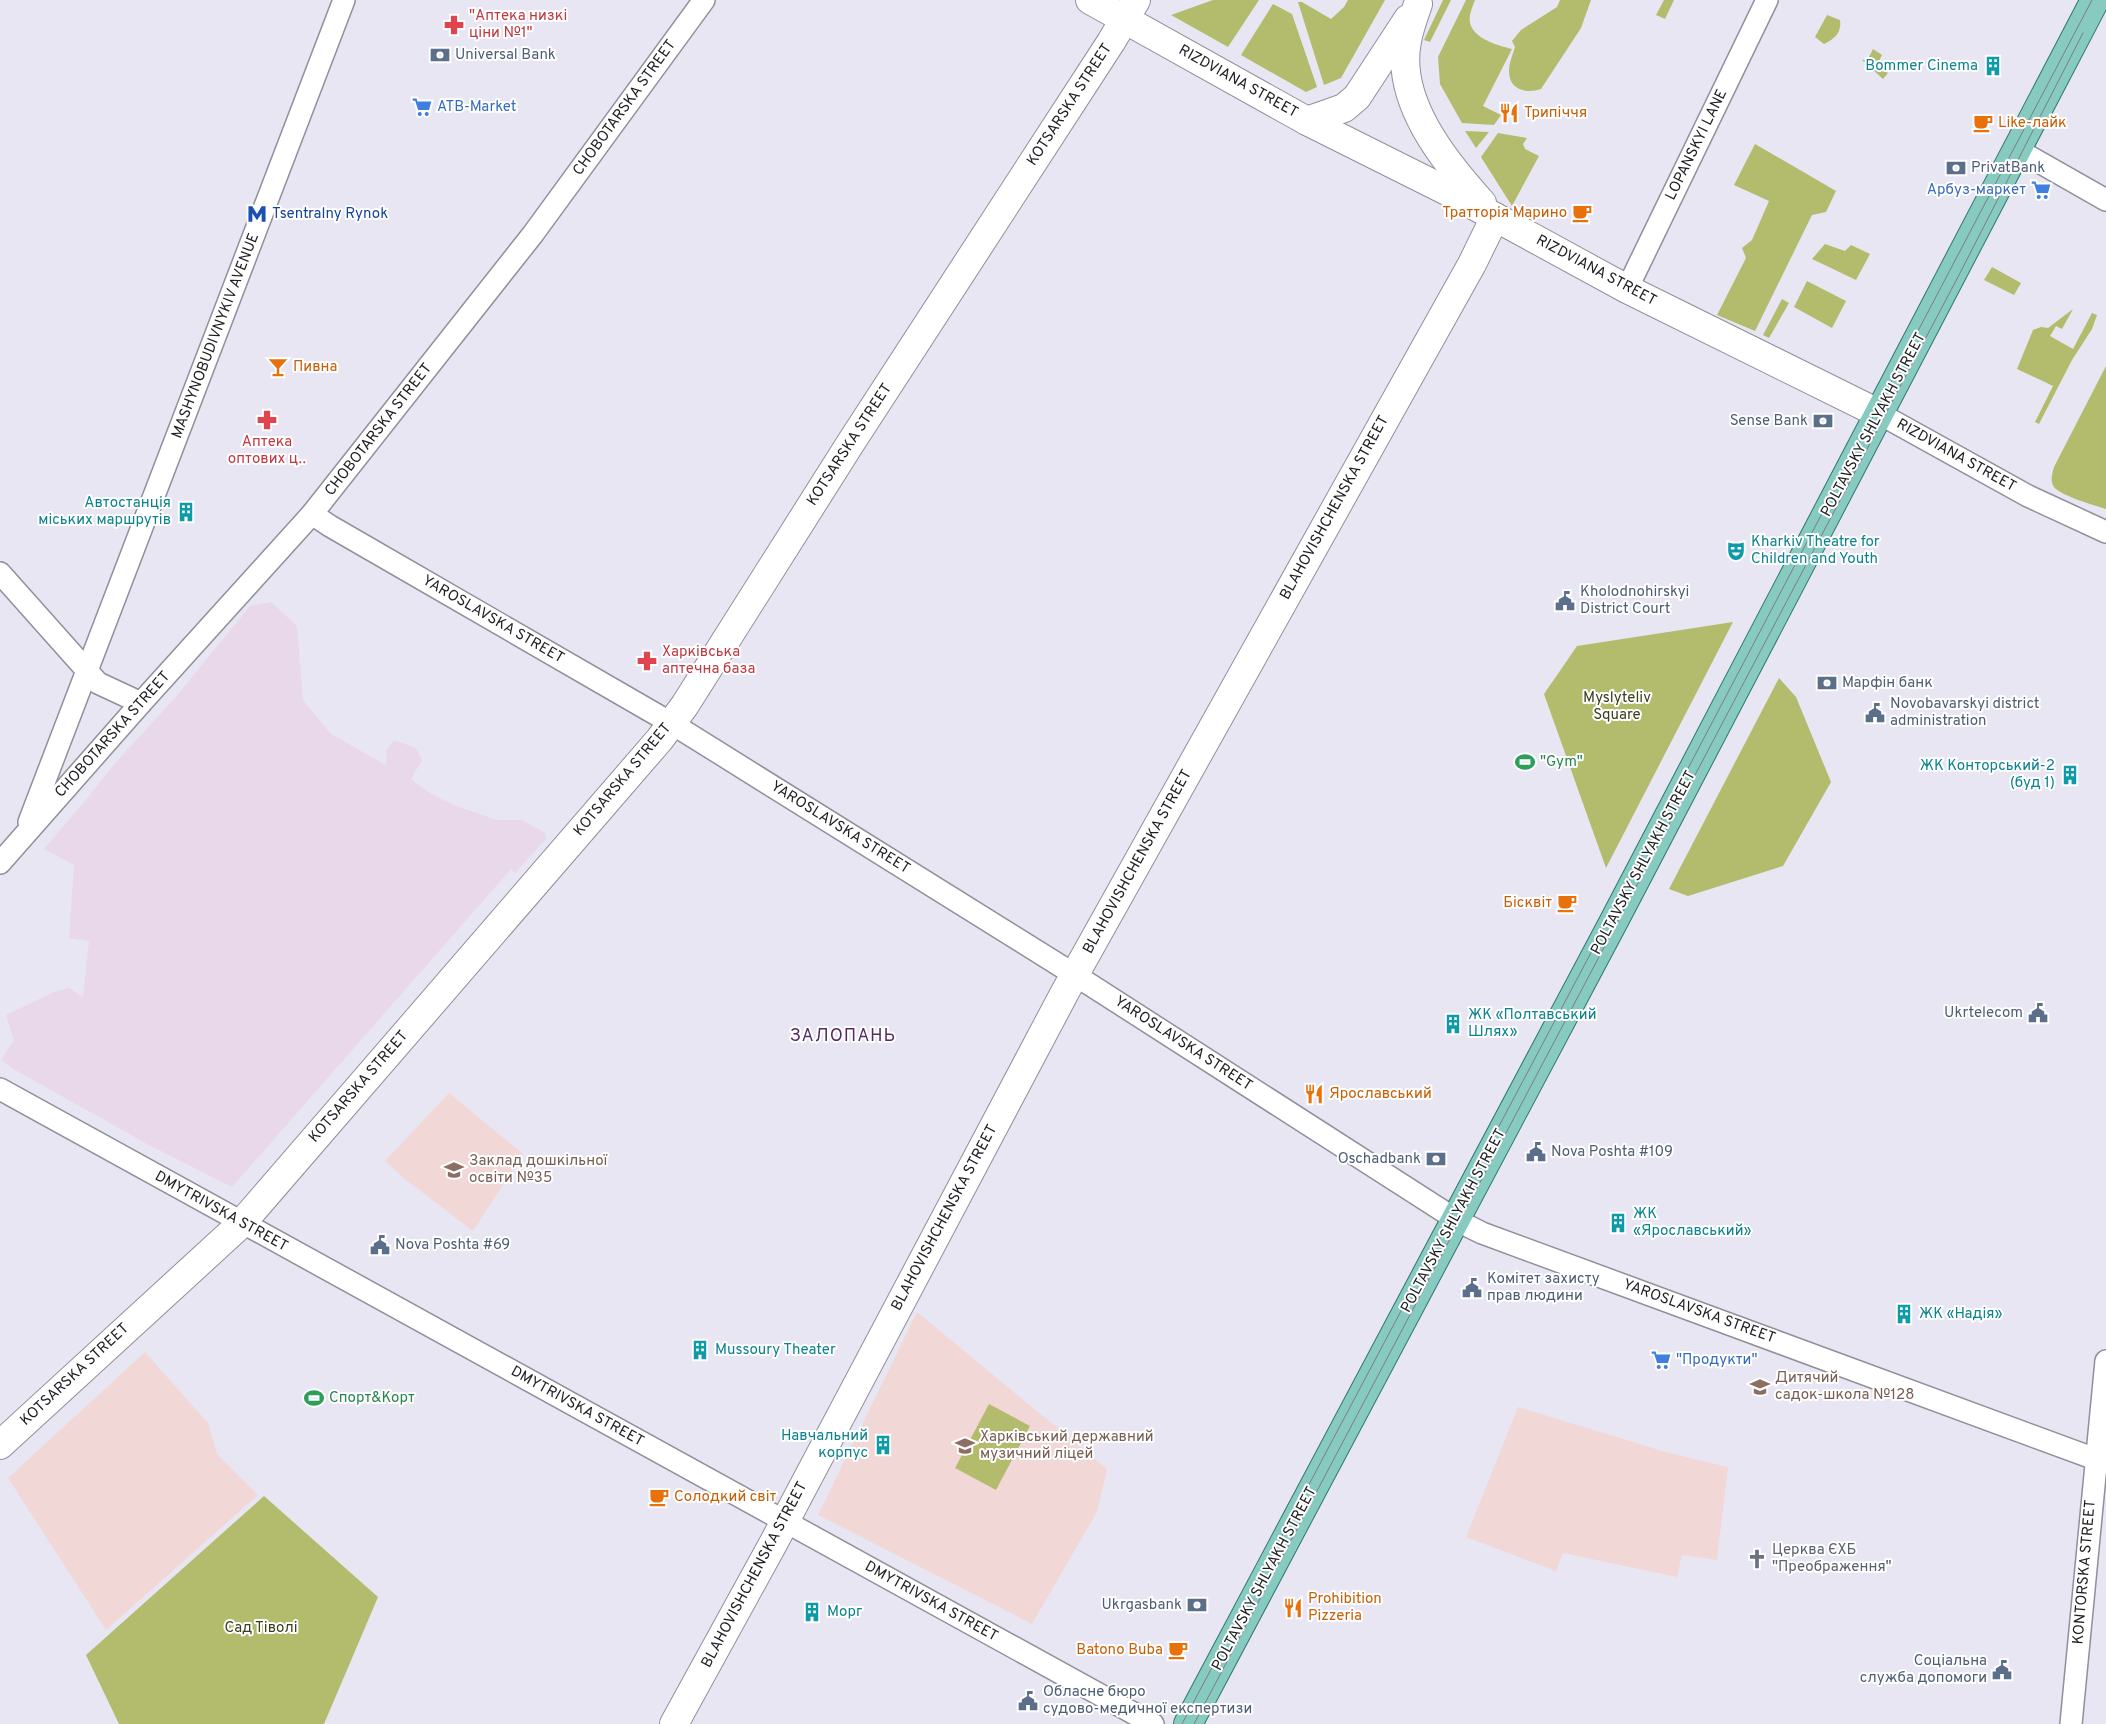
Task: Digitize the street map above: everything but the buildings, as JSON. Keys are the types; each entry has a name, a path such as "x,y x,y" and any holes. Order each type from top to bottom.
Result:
{"main road":[{"name":"POLTAVSKY SHLYAKH STREET","path":"1188,1724 1880,414 2095,0"}],"street":[{"name":"MASHYNOBUDIVNYKIV AVENUE","path":"88,672 344,0"},
{"name":"CHOBOTARSKA STREET","path":"0,863 141,703 312,514 533,234 704,0"},
{"name":"RIZDVIANA STREET","path":"1090,0 1130,10 1308,121 1495,217 1627,289 1880,414 2028,496 2106,532"},
{"name":"LOPANSKYI LANE","path":"1627,289 1767,0"},
{"path":"1308,121 1344,108 1357,97 1419,2"},
{"path":"1419,2 1406,42 1410,91 1430,137 1448,164 1495,217"},
{"name":"KOTSARSKA STREET","path":"0,1445 241,1224 671,723 685,705 1130,10"},
{"path":"2018,150 2106,200"},
{"name":"BLAHOVISHCHENSKA STREET","path":"674,1724 785,1520 1075,975 1472,264 1495,217"},
{"name":"YAROSLAVSKA STREET","path":"312,514 671,723 1075,975 1456,1219 1482,1233 2101,1461"},
{"path":"0,573 98,683 141,703"},
{"name":"CHOBOTARSKA STREET","path":"24,835 88,672"},
{"name":"DMYTRIVSKA STREET","path":"0,1089 241,1224 785,1520 1153,1724"},
{"name":"KONTORSKA STREET","path":"2071,1724 2101,1461 2106,1361"}],"shaded area":[{"path":"271,602 297,626 303,700 331,734 386,765 387,749 394,740 416,748 422,760 411,779 431,794 456,806 497,820 522,820 545,833 546,839 515,873 511,869 232,1187 147,1144 17,1071 1,1060 14,1040 6,1015 52,993 69,988 83,997 89,941 69,938 74,865 44,849 117,761 174,699 250,606"},
{"name":"Заклад дошкільної освіти №35","path":"449,1093 523,1154 473,1231 406,1180 385,1161"},
{"name":"Харківський державний музичний ліцей","path":"917,1312 1107,1469 1097,1512 1032,1624 818,1515"},
{"path":"145,1352 208,1423 217,1454 258,1495 106,1630 8,1478"},
{"path":"1518,1407 1669,1453 1728,1467 1717,1560 1682,1555 1677,1577 1563,1553 1556,1571 1466,1537"}],"green space":[{"path":"1213,0 1259,0 1228,47 1171,15"},
{"path":"1348,0 1385,0 1341,78 1324,85 1298,2 1302,2 1331,19 1344,7"},
{"path":"1443,0 1451,0 1430,42 1424,40"},
{"path":"1466,0 1475,0 1470,15 1470,23 1477,34 1498,45 1512,49 1483,106 1501,115 1494,125 1462,123 1440,84 1438,57"},
{"path":"1560,0 1591,0 1581,28 1541,89 1524,91 1519,89 1512,83 1509,71 1515,47 1512,41 1521,30 1557,7"},
{"path":"1664,0 1674,0 1665,19 1656,15"},
{"path":"1273,4 1292,14 1317,87 1306,92 1241,55"},
{"path":"1827,15 1840,20 1840,28 1837,35 1824,44 1815,37"},
{"path":"1873,49 1882,55 1876,67 1888,73 1883,79 1862,60 1868,59"},
{"path":"1465,131 1489,132 1476,148"},
{"path":"1498,133 1527,138 1523,144 1525,149 1539,156 1512,206 1481,157"},
{"path":"1755,144 1836,191 1826,212 1812,215 1755,331 1717,315 1746,258 1742,248 1752,240 1769,201 1734,185"},
{"path":"1825,244 1845,251 1851,245 1870,254 1856,280 1812,259"},
{"path":"1992,267 2021,283 2014,295 1984,280"},
{"path":"1807,281 1846,301 1832,328 1794,307"},
{"path":"1782,299 1789,303 1769,338 1763,335"},
{"path":"2073,309 2062,329 2056,326 2050,336 2073,349 2092,313 2097,315 2092,329 2072,360 2039,424 2035,422 2053,386 2017,369 2033,330 2041,327 2048,328"},
{"path":"2106,366 2106,509 2063,494 2054,487 2052,475 2054,467"},
{"name":"Myslyteliv Square","path":"1733,622 1606,868 1544,694 1577,646"},
{"path":"1779,678 1796,697 1831,782 1783,866 1688,896 1669,889"},
{"path":"989,1404 1030,1426 996,1490 955,1468"},
{"name":"Сад Тіволі","path":"264,1496 378,1597 324,1724 119,1724 86,1655"}],"tram line":[{"path":"1182,1724 1612,913 2092,0"},
{"path":"1194,1724 1959,275 2083,33"}],"place":[{"name":"\"Аптека низкі ціни №1\"","path":"454,25"},
{"name":"Universal Bank","path":"440,55"},
{"name":"Bommer Cinema","path":"1993,66"},
{"name":"ATB-Market","path":"422,107"},
{"name":"Трипіччя","path":"1509,113"},
{"name":"Like-лайк","path":"1983,123"},
{"name":"PrivatBank","path":"1956,168"},
{"name":"Арбуз-маркет","path":"2041,190"},
{"name":"Тратторія Марино","path":"1582,213"},
{"name":"Tsentralny Rynok","path":"257,214"},
{"name":"Пивна","path":"278,367"},
{"name":"Аптека оптових ц‥","path":"267,420"},
{"name":"Sense Bank","path":"1823,421"},
{"name":"Автостанція міських маршрутів","path":"186,512"},
{"name":"Kharkiv Theatre for Children and Youth","path":"1736,551"},
{"name":"Kholodnohirskyi District Court","path":"1565,601"},
{"name":"Харківська аптечна база","path":"647,661"},
{"name":"Марфін банк","path":"1827,683"},
{"name":"Novobavarskyi district administration","path":"1875,713"},
{"name":"\"Gym\"","path":"1525,762"},
{"name":"ЖК Конторський-2 (буд 1)","path":"2070,775"},
{"name":"Бісквіт","path":"1567,903"},
{"name":"Ukrtelecom","path":"2038,1013"},
{"name":"ЖК «Полтавський Шлях»","path":"1453,1024"},
{"name":"Ярославський","path":"1314,1094"},
{"name":"Nova Poshta #109","path":"1536,1152"},
{"name":"Oschadbank","path":"1436,1159"},
{"name":"Заклад дошкільної освіти №35","path":"454,1170"},
{"name":"ЖК «Ярославський»","path":"1618,1223"},
{"name":"Nova Poshta #69","path":"380,1245"},
{"name":"Комітет захисту прав людини","path":"1472,1288"},
{"name":"ЖК «Надія»","path":"1904,1314"},
{"name":"Mussoury Theater","path":"700,1350"},
{"name":"\"Продукти\"","path":"1661,1360"},
{"name":"Дитячий садок-школа №128","path":"1760,1387"},
{"name":"Спорт&Корт","path":"314,1398"},
{"name":"Навчальний корпус","path":"883,1445"},
{"name":"Харківський державний музичний ліцей","path":"965,1446"},
{"name":"Солодкий світ","path":"659,1497"},
{"name":"Церква ЄХБ \"Преображення\"","path":"1757,1559"},
{"name":"Ukrgasbank","path":"1197,1605"},
{"name":"Prohibition Pizzeria","path":"1293,1608"},
{"name":"Морг","path":"812,1612"},
{"name":"Batono Buba","path":"1178,1650"},
{"name":"Соціальна служба допомоги","path":"2002,1670"},
{"name":"Обласне бюро судово-медичної експертизи","path":"1028,1701"}],"district":[{"name":"ЗАЛОПАНЬ","path":"843,1036"}]}
